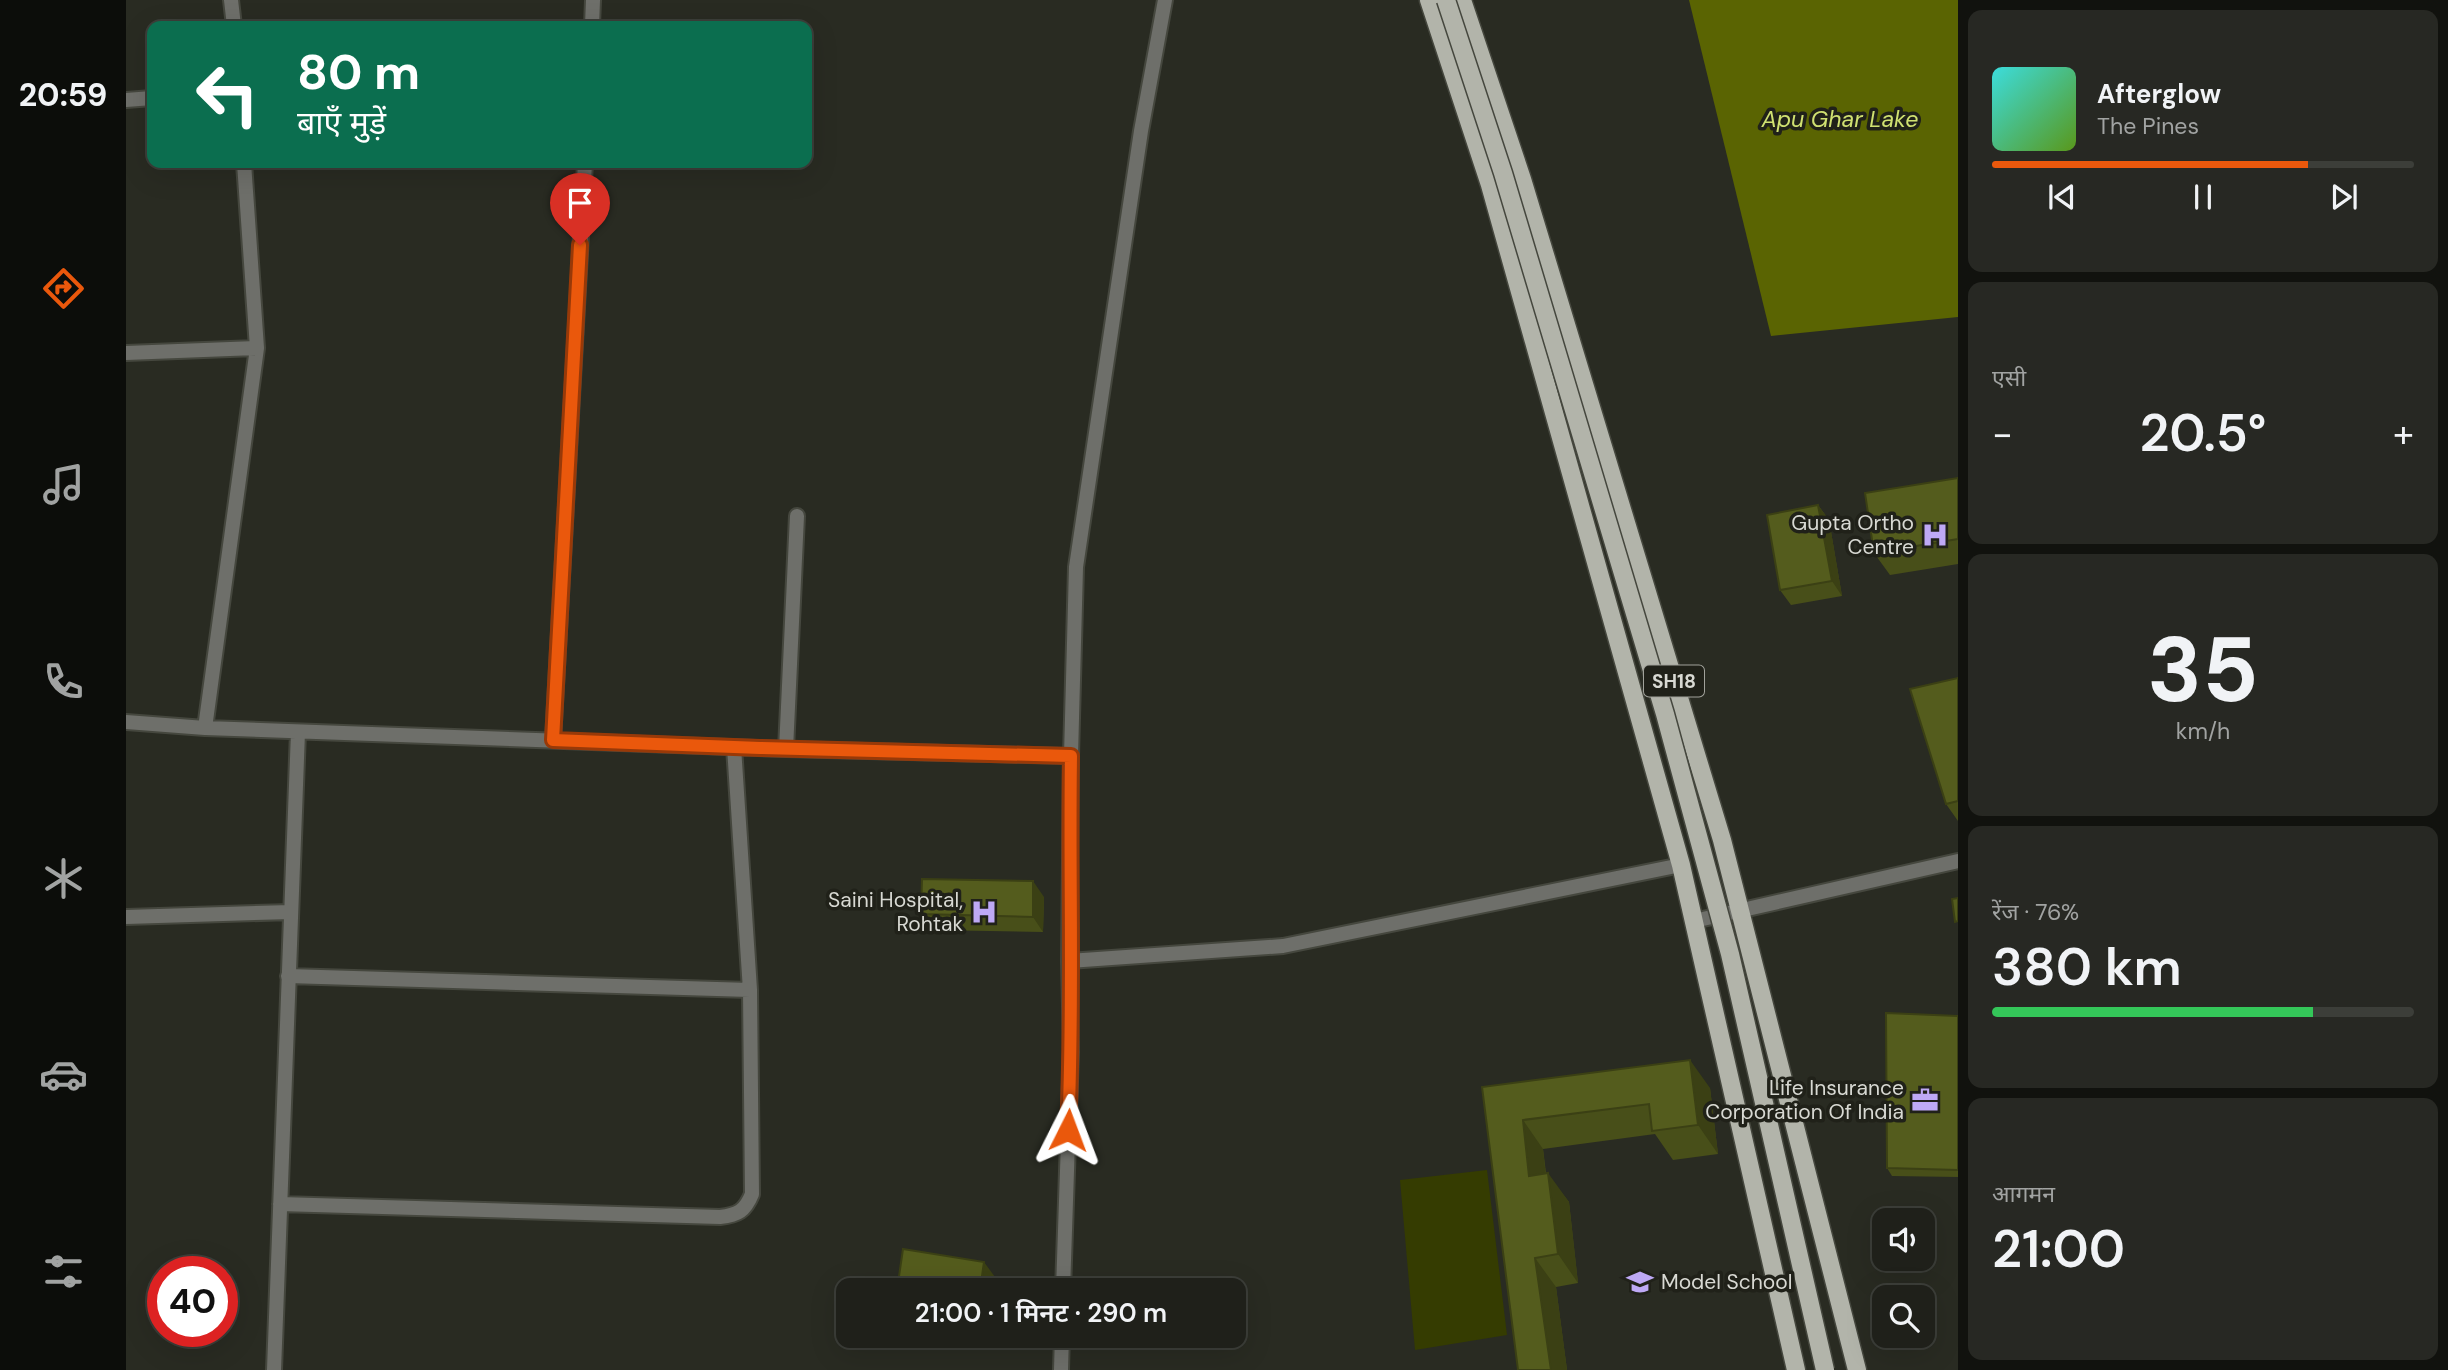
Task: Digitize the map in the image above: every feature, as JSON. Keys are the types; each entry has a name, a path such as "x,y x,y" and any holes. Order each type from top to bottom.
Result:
{"main road":[{"name":"SH18","path":"1429,0 1490,185 1681,865 1796,1370"},
{"path":"1446,0 1503,173 1669,727 1730,954 1825,1370"},
{"name":"SH18","path":"1462,0 1522,179 1722,840 1857,1370"}],"street":[{"path":"231,0 233,21"},
{"path":"592,21 593,0"},
{"path":"1063,1278 1072,1052 1069,961 1076,567 1141,131 1165,0"},
{"path":"126,100 147,98"},
{"path":"205,728 257,348 244,168"},
{"path":"553,740 585,168"},
{"path":"126,353 257,348"},
{"path":"786,749 797,516"},
{"path":"126,722 298,732 1071,756"},
{"path":"274,1370 298,732"},
{"path":"280,1204 720,1217 734,1216 742,1212 752,1194 750,990 734,747"},
{"path":"1694,921 1958,861"},
{"path":"1069,961 1283,946 1681,865"},
{"path":"126,917 291,912"},
{"path":"289,976 750,990"},
{"path":"1061,1370 1062,1348"}],"shaded area":[{"path":"1487,1170 1507,1335 1415,1350 1400,1180"}],"water":[{"name":"Apu Ghar Lake","path":"1689,0 1958,0 1958,317 1771,336"}],"building":[{"path":"1958,478 1958,539 1874,553 1865,493"},
{"path":"1818,505 1832,581 1780,590 1767,515"},
{"path":"1958,678 1958,801 1946,804 1910,689"},
{"path":"922,879 1033,881 1033,917 921,914"},
{"path":"1958,898 1958,921 1955,922 1952,899"},
{"name":"Life Insurance Corporation Of India","path":"1886,1013 1958,1016 1958,1170 1887,1168"},
{"path":"1690,1060 1698,1125 1652,1131 1649,1104 1523,1120 1529,1176 1548,1173 1558,1254 1535,1258 1551,1370 1518,1370 1482,1087"},
{"path":"903,1249 984,1262 982,1278 899,1278"}],"place":[{"name":"Gupta Ortho Centre","path":"1935,535"},
{"name":"Saini Hospital, Rohtak","path":"984,912"},
{"name":"Life Insurance Corporation Of India","path":"1925,1100"},
{"name":"Model School","path":"1640,1282"}],"route":[{"path":"580,245 553,740 1071,756 1069,961 1072,1052 1068,1130"}]}
